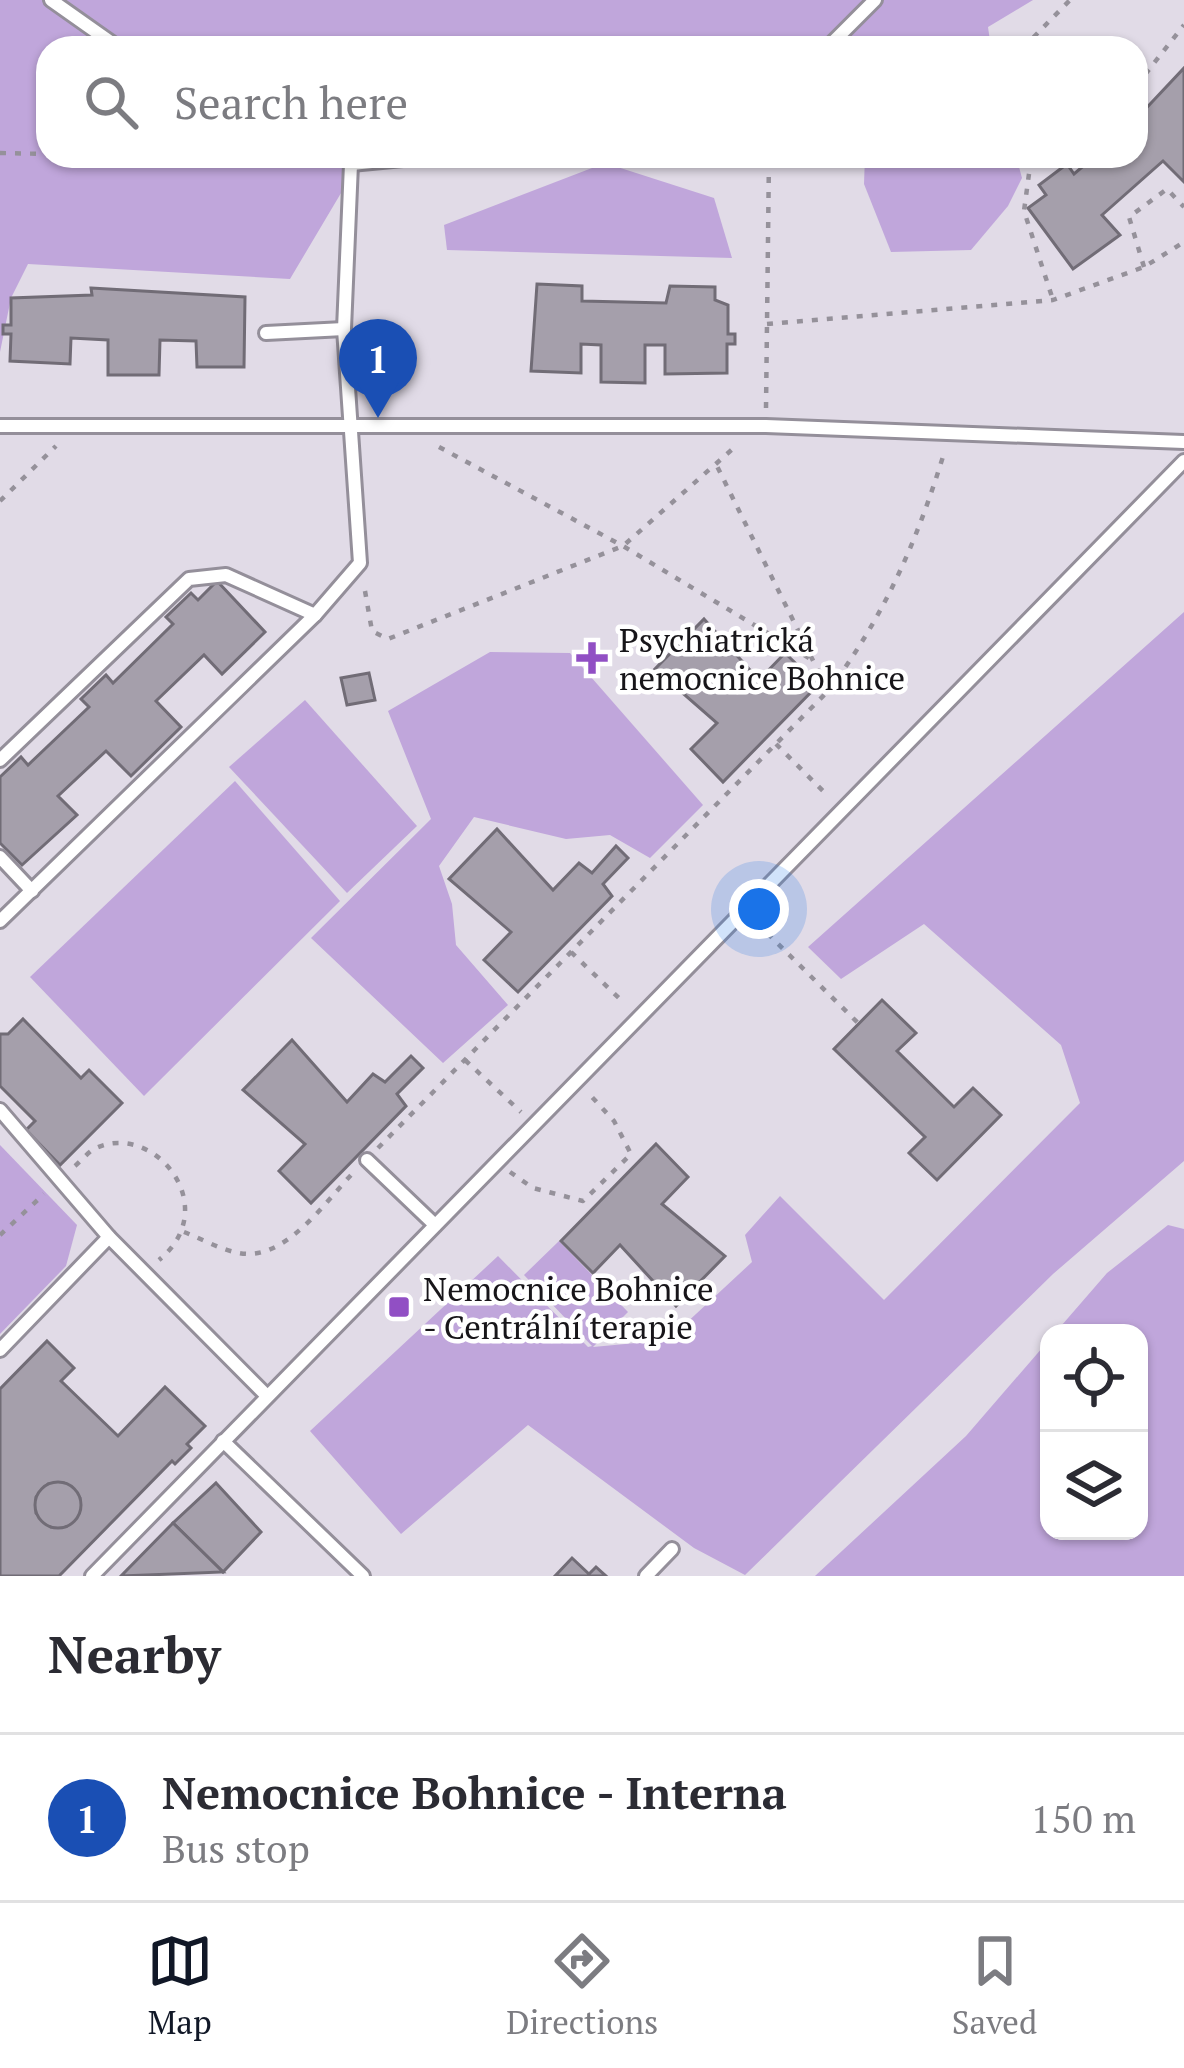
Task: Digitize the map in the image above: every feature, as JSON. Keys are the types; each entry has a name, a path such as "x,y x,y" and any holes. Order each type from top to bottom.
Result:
{"lane":[{"path":"51,0 102,36"},
{"path":"839,36 875,0"},
{"path":"0,921 315,615 360,563 347,429 346,168"},
{"path":"266,333 344,329"},
{"path":"0,426 766,426 1184,442"},
{"path":"92,1576 1184,460"},
{"path":"0,760 189,579 226,574 315,615"},
{"path":"0,857 32,890"},
{"path":"0,1110 109,1237 266,1395"},
{"path":"367,1160 435,1225"},
{"path":"0,1350 109,1237"},
{"path":"224,1441 363,1576"},
{"path":"646,1576 672,1549"}],"path":[{"path":"1035,36 1070,0"},
{"path":"1148,71 1184,26"},
{"path":"0,153 36,154"},
{"path":"360,563 372,631 388,639 623,546 714,460 766,426 769,168"},
{"path":"1028,168 1024,211 1053,300"},
{"path":"1144,267 1129,217 1167,189 1184,207"},
{"path":"767,324 1053,300 1144,267 1184,242"},
{"path":"0,501 76,427"},
{"path":"409,429 528,499 623,546 814,662"},
{"path":"184,1232 239,1253 264,1253 290,1238 828,691 868,639 916,544 950,434"},
{"path":"714,460 828,691"},
{"path":"776,744 840,808"},
{"path":"756,922 859,1024"},
{"path":"571,952 638,1016"},
{"path":"465,1060 533,1124"},
{"path":"496,1162 533,1188 583,1202 631,1154 614,1121 576,1080"},
{"path":"0,1235 96,1148 125,1144 157,1156 184,1186 184,1232 164,1257 142,1270"},
{"path":"496,1188 511,1173"}],"shaded area":[{"path":"0,0 1033,0 988,27 989,36 36,36 36,168 356,168 290,279 28,264 11,298 0,352"},
{"path":"592,168 621,168 714,198 732,258 447,250 444,225"},
{"path":"865,168 1019,168 1022,178 1008,206 971,250 891,252 864,184"},
{"path":"1184,612 1184,1161 1053,1274 745,1575 694,1548 528,1425 401,1534 310,1431 498,1256 588,1347 592,1346 524,1275 559,1241 628,1312 593,1347 668,1340 752,1262 745,1235 780,1196 884,1300 1080,1103 1061,1045 924,924 841,979 808,947"},
{"path":"490,652 570,653 703,805 650,858 610,835 566,839 474,817 439,866 452,904 456,945 508,1005 443,1063 311,938 431,819 388,711"},
{"path":"305,700 417,826 347,893 229,767"},
{"path":"235,781 340,901 144,1096 30,977"},
{"path":"0,1145 77,1225 66,1266 0,1334"},
{"path":"1168,1225 1184,1229 1184,1576 815,1576 966,1436 1040,1350 1040,1540 1148,1540 1148,1324 1063,1324 1107,1273"}],"building":[{"path":"1184,68 1184,182 1163,161 1102,215 1120,235 1073,269 1028,208 1046,195 1039,185 1062,168 1074,174 1081,168 1148,168 1148,106"},
{"path":"537,284 582,286 582,301 666,303 670,286 715,287 715,300 728,305 728,334 735,334 735,344 727,344 727,373 665,374 665,345 645,345 645,383 601,382 601,345 581,344 581,373 531,371"},
{"path":"91,288 245,297 244,367 197,367 196,341 160,340 159,375 108,375 108,340 71,338 70,364 10,361 11,334 3,334 3,325 11,325 11,298 92,295"},
{"path":"217,581 265,632 222,674 204,655 156,701 181,727 131,776 106,751 58,796 77,815 22,865 0,843 0,777 21,757 28,765 89,707 81,699 106,675 113,683 173,624 166,617 191,593 198,600"},
{"path":"704,619 759,680 785,653 818,685 723,782 691,749 717,723 655,669"},
{"path":"369,673 375,700 347,705 341,678"},
{"path":"497,829 553,890 579,863 592,873 616,846 628,858 603,884 612,896 518,992 484,960 511,932 449,879"},
{"path":"882,1000 916,1033 897,1051 954,1107 973,1088 1001,1115 937,1180 909,1153 925,1137 834,1049"},
{"path":"23,1019 81,1078 89,1070 122,1103 60,1165 26,1130 35,1121 0,1086 0,1034 8,1034"},
{"path":"292,1040 347,1102 373,1074 385,1082 411,1056 423,1068 397,1094 406,1106 311,1203 279,1171 305,1144 243,1090"},
{"path":"656,1144 688,1177 662,1204 725,1256 676,1306 620,1245 593,1273 561,1241"},
{"path":"47,1341 74,1368 61,1381 118,1436 165,1387 205,1426 187,1444 191,1448 175,1464 172,1461 59,1576 0,1576 0,1389","holes":["64,1483 80,1498 79,1513 67,1526 51,1527 36,1513 36,1497 48,1484"]},
{"path":"58,1482 74,1489 81,1505 74,1521 58,1528 42,1521 35,1505 42,1489"},
{"path":"216,1483 261,1532 223,1572 173,1523"},
{"path":"173,1523 223,1572 121,1576"},
{"path":"572,1558 589,1574 596,1567 606,1576 555,1576"}],"place":[{"name":"Nemocnice Bohnice - Interna","path":"378,418"},
{"name":"Psychiatrická nemocnice Bohnice","path":"592,658"},
{"name":"Nemocnice Bohnice - Centrální terapie","path":"399,1307"}]}
